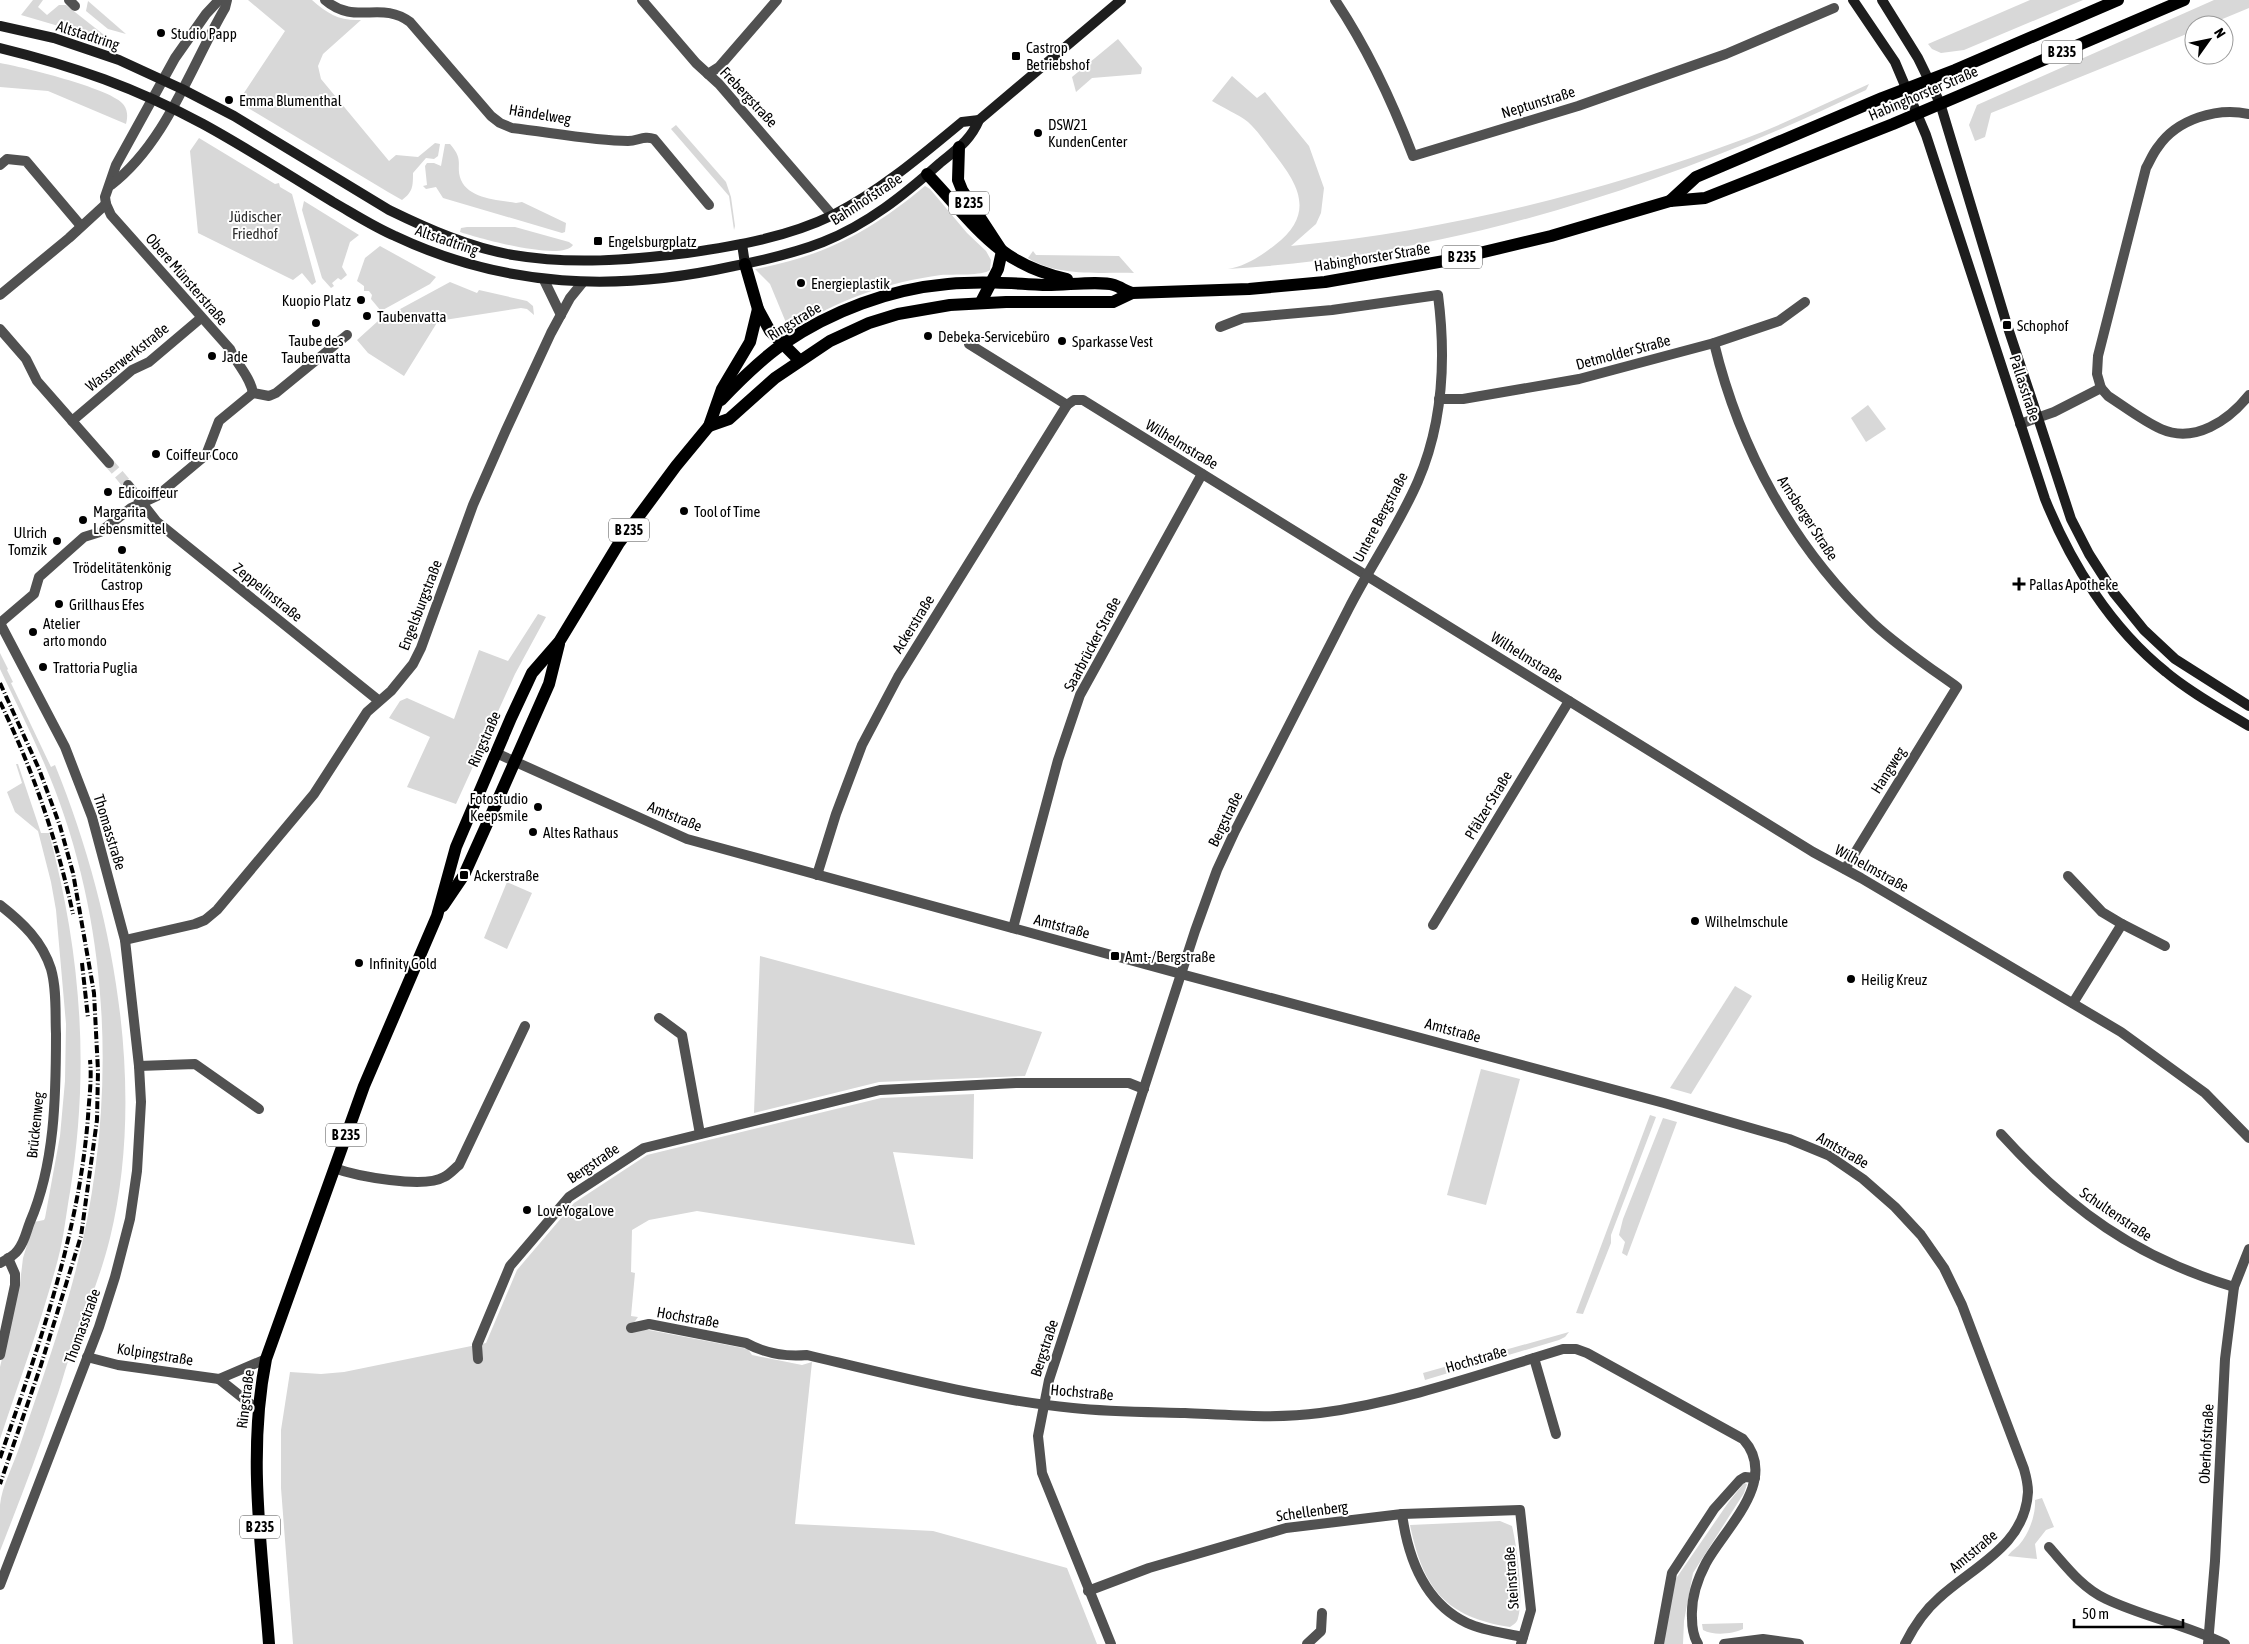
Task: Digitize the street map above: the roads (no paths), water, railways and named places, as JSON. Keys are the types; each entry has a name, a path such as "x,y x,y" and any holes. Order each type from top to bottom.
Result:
{"main road":[{"name":"Bahnhofstraße","path":"745,264 809,247 836,237 884,209 973,134 979,120 1121,0"},
{"name":"Pallasstraße","path":"1853,0 1895,62 1917,114 1946,194 2055,526 2076,564 2102,602 2135,644 2166,672 2202,698 2249,726"},
{"name":"Pallasstraße","path":"1882,0 1899,24 1940,103 2007,324 2071,519 2089,554 2114,593 2144,630 2175,659 2249,706"},
{"name":"Habinghorster Straße","path":"1670,201 1696,177 2118,0"},
{"name":"Habinghorster Straße","path":"924,308 981,302 1113,302 1132,293 1249,289 1325,282 1450,260 1551,236 1670,201 1705,198 1917,114 2184,0"},
{"name":"Altstadtring","path":"0,26 54,38 119,60 182,89 234,116 389,210 411,221 472,244 512,255 567,261 635,260 742,244"},
{"name":"Altstadtring","path":"0,48 95,74 153,99 211,129 393,236 466,264 544,280 615,283 665,278 745,264"},
{"name":"Bahnhofstraße","path":"742,244 797,229 832,215 878,188 915,161 962,122 979,120"},
{"name":"B 235","path":"958,147 958,180 962,190 1002,251"},
{"path":"915,161 927,174"},
{"name":"B 235","path":"927,174 977,231 1002,251 1028,268 1078,284"},
{"path":"742,244 745,264"},
{"path":"981,302 998,269 1002,251"},
{"name":"B 235","path":"745,264 758,309 770,331 799,360"},
{"name":"Habinghorster Straße","path":"928,286 991,283 1066,286 1078,284 1113,285 1132,293"},
{"name":"Ringstraße","path":"269,1644 255,1456 258,1410 266,1359 364,1086 437,916 456,847 532,673 560,642 620,543 676,466 709,426 715,405 761,361 783,344 813,326 851,308 885,296 928,286"},
{"name":"Ringstraße","path":"709,426 729,419 768,383 799,360 830,341 869,323 924,308"},
{"name":"B 235","path":"715,405 722,389 750,342 758,309"},
{"name":"Ringstraße","path":"437,916 464,875 549,684 560,642"}],"street":[{"path":"0,295 69,238 106,204 105,197 111,185 116,164 178,55 206,14 219,0"},
{"path":"111,185 127,173 144,153 182,89 226,8 227,0"},
{"name":"Händelweg","path":"325,0 341,11 394,12 402,16 410,22 491,116 500,123 512,128 604,139 628,141 648,136 654,139 709,205"},
{"name":"Frebergstraße","path":"642,0 719,84 832,215"},
{"path":"708,74 718,67 777,0"},
{"name":"Neptunstraße","path":"1335,0 1374,64 1392,102 1413,156 1578,106 1726,54 1834,8"},
{"path":"2249,114 2221,111 2198,117 2178,127 2158,146 2146,168 2098,356 2097,374 2101,388 2108,396 2162,430 2182,434 2204,430 2224,420 2240,407 2249,395"},
{"path":"0,165 7,159 26,161 81,226"},
{"name":"Obere Münsterstraße","path":"106,204 111,215 230,349 237,364 251,381 253,393"},
{"path":"544,280 561,315"},
{"name":"Engelsburgstraße","path":"125,940 195,924 205,920 217,910 314,794 367,712 378,700 392,691 413,664 421,648 473,505 561,315 583,282"},
{"name":"Untere Bergstraße","path":"1220,327 1243,318 1332,310 1438,295 1442,325 1442,351 1439,399 1434,431 1418,480 1408,503 1366,576"},
{"name":"Detmolder Straße","path":"1439,399 1463,399 1579,379 1714,343 1779,321 1805,302"},
{"name":"Wasserwerkstraße","path":"72,421 132,370 149,362 201,318"},
{"path":"0,330 26,359 37,381 109,463"},
{"path":"0,623 34,594 38,577 84,537 100,532 131,508 157,496 206,455 219,421 253,393 269,396 276,393 346,335"},
{"name":"Arnsberger Straße","path":"1714,343 1723,381 1757,466 1782,512 1816,562 1875,624 1958,687"},
{"path":"968,344 1067,405"},
{"path":"2020,424 2054,412 2101,388"},
{"name":"Wilhelmstraße","path":"1067,405 1074,400 1083,400 1813,852 2121,1032 2205,1093 2249,1138"},
{"name":"Ackerstraße","path":"818,875 836,814 862,745 898,678 1067,405"},
{"name":"Saarbrücker Straße","path":"1013,928 1058,760 1080,695 1202,474"},
{"path":"128,485 143,504"},
{"name":"Zeppelinstraße","path":"143,504 156,522 378,700"},
{"name":"Bergstraße","path":"1111,1644 1042,1473 1038,1436 1049,1380 1214,879 1234,831 1366,576"},
{"name":"Thomasstraße","path":"0,623 65,747 92,817 125,940 139,1066 141,1102 130,1219 116,1277 0,1585"},
{"name":"Hangweg","path":"1845,869 1958,687"},
{"name":"Pfälzer Straße","path":"1433,925 1569,701"},
{"name":"Amtstraße","path":"496,753 687,839 1652,1100 1789,1139 1828,1155 1863,1179 1895,1207 1921,1236 1944,1268 1962,1305 2024,1469 2028,1491 2021,1521 2012,1537 1998,1552 1939,1598 1918,1619 1905,1644"},
{"path":"2068,876 2102,912 2165,946"},
{"name":"Brückenweg","path":"0,905 23,924 39,942 51,970 55,1000 54,1111 46,1169 35,1213 25,1240 18,1251 4,1261 15,1274 15,1285 0,1355"},
{"path":"2074,1003 2122,924"},
{"path":"659,1018 682,1035 700,1134"},
{"path":"334,1168 357,1176 426,1182 443,1178 459,1165 525,1026"},
{"path":"139,1066 195,1064 259,1109"},
{"name":"Bergstraße","path":"478,1359 477,1345 510,1266 569,1197 644,1148 880,1090 1016,1083 1128,1083 1144,1089"},
{"name":"Schultenstraße","path":"2001,1134 2058,1192 2086,1215 2117,1236 2150,1255 2184,1270 2234,1287"},
{"name":"Oberhofstraße","path":"2208,1640 2215,1561 2224,1366 2234,1287 2249,1248"},
{"name":"Hochstraße","path":"631,1328 649,1324 746,1343 759,1350 790,1357 807,1355 935,1386 1044,1404 1074,1408 1225,1415 1301,1415 1338,1410 1419,1392 1564,1349 1576,1349 1588,1353 1743,1439 1754,1455 1756,1465 1755,1478 1748,1498 1706,1564 1696,1588 1692,1612 1692,1628 1698,1644"},
{"name":"Kolpingstraße","path":"87,1356 118,1365 219,1379"},
{"path":"1534,1358 1556,1434"},
{"path":"258,1410 219,1379 266,1359"},
{"path":"1659,1644 1672,1573 1714,1508 1740,1480 1746,1477 1755,1478"},
{"name":"Schellenberg","path":"1088,1591 1149,1568 1286,1528 1402,1514 1520,1510"},
{"name":"Steinstraße","path":"1520,1510 1531,1610 1522,1640"},
{"path":"1402,1514 1411,1556 1430,1593 1440,1604 1468,1623 1485,1630 1522,1640"},
{"path":"2049,1547 2077,1580 2105,1599 2208,1640 2225,1644"},
{"path":"1307,1644 1321,1630 1322,1613"},
{"path":"1724,1644 1763,1640 1799,1644"}],"tunnel":[{"path":"109,463 128,485"}],"railway":[{"path":"0,683 39,769 60,826 73,873 94,993 98,1071 97,1120 81,1236 41,1365 0,1484"},
{"path":"0,702 23,753 52,832 73,914"},
{"path":"82,963 88,1018"},
{"path":"0,1458 29,1375 55,1290 76,1204 88,1117 90,1060"}],"place":[{"name":"Studio Papp","path":"161,33"},
{"name":"Castrop Betriebshof","path":"1016,56"},
{"name":"Emma Blumenthal","path":"229,100"},
{"name":"DSW21 KundenCenter","path":"1038,133"},
{"name":"Engelsburgplatz","path":"598,241"},
{"name":"Energieplastik","path":"801,283"},
{"name":"Kuopio Platz","path":"361,300"},
{"name":"Taubenvatta","path":"367,316"},
{"name":"Taube des Taubenvatta","path":"316,323"},
{"name":"Schophof","path":"2007,325"},
{"name":"Debeka-Servicebüro","path":"928,336"},
{"name":"Sparkasse Vest","path":"1062,341"},
{"name":"Jade","path":"212,356"},
{"name":"Coiffeur Coco","path":"156,454"},
{"name":"Edicoiffeur","path":"108,492"},
{"name":"Tool of Time","path":"684,511"},
{"name":"Margarita Lebensmittel","path":"83,520"},
{"name":"Ulrich Tomzik","path":"57,541"},
{"name":"Trödelitätenkönig Castrop","path":"122,550"},
{"name":"Pallas Apotheke","path":"2019,584"},
{"name":"Grillhaus Efes","path":"59,604"},
{"name":"Atelier arto mondo","path":"33,632"},
{"name":"Trattoria Puglia","path":"43,667"},
{"name":"Fotostudio Keepsmile","path":"538,807"},
{"name":"Altes Rathaus","path":"533,832"},
{"name":"Ackerstraße","path":"464,875"},
{"name":"Wilhelmschule","path":"1695,921"},
{"name":"Amt-/Bergstraße","path":"1115,956"},
{"name":"Infinity Gold","path":"359,963"},
{"name":"Heilig Kreuz","path":"1851,979"},
{"name":"LoveYogaLove","path":"527,1210"}],"park label":[{"name":"Jüdischer Friedhof","path":"255,224"}]}
